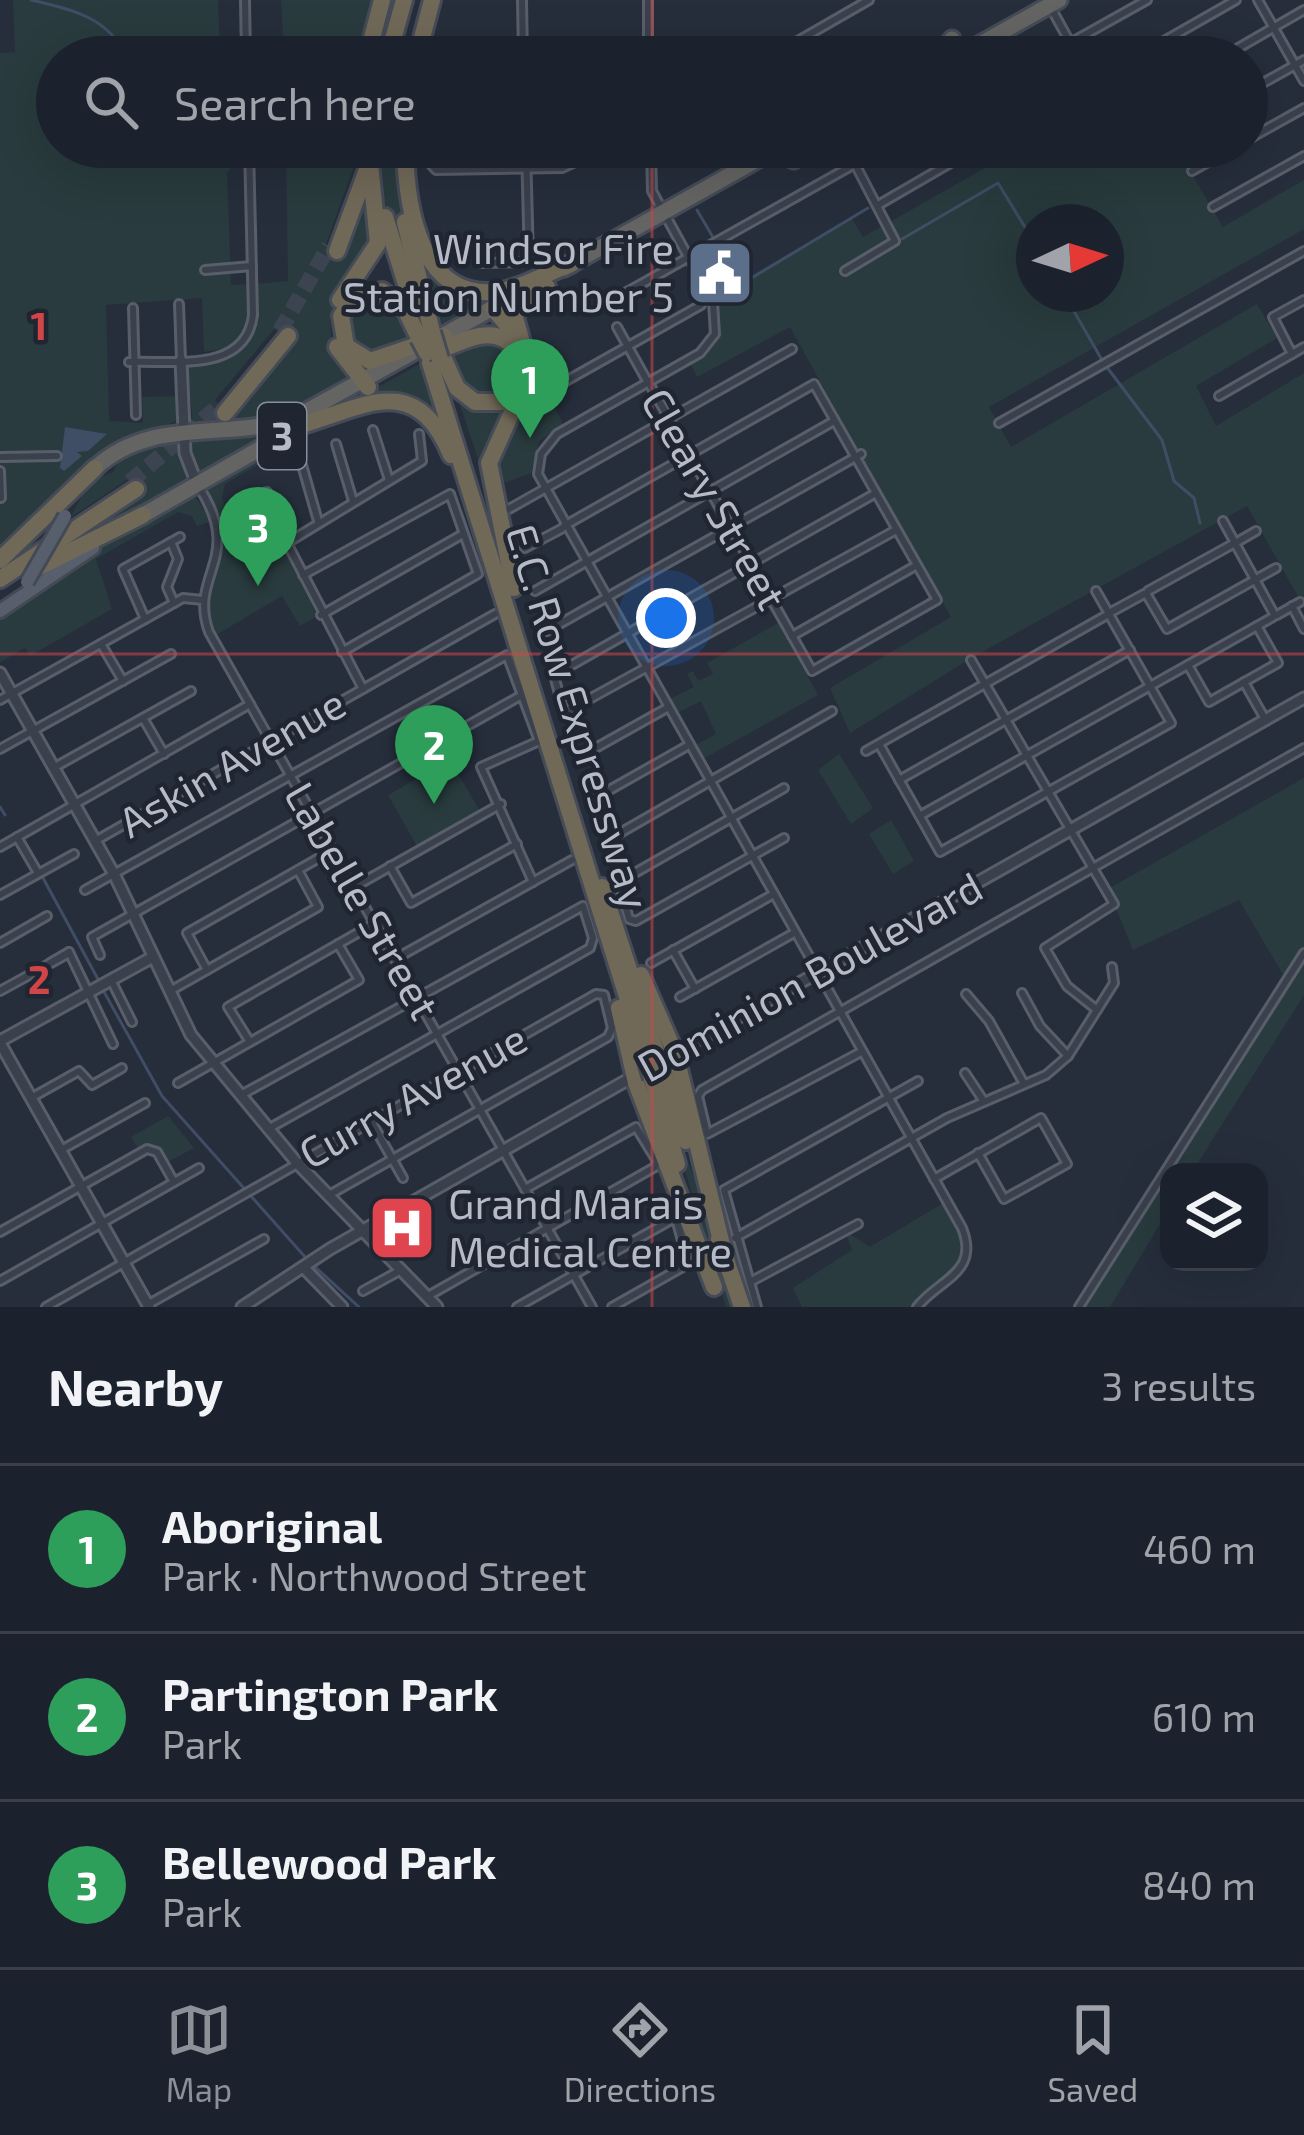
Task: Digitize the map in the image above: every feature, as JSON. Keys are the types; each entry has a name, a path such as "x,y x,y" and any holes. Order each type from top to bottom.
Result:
{"highway":[{"path":"373,36 382,0"},
{"path":"399,36 408,0"},
{"path":"423,36 432,0"},
{"path":"989,36 1050,2"},
{"path":"333,249 362,168"},
{"path":"360,386 346,363 332,321 376,250 379,229 371,168"},
{"name":"E.C. Row Expressway","path":"404,168 406,233 431,347"},
{"path":"407,168 418,237 431,262 451,281 476,291 500,291 572,264"},
{"name":"3","path":"143,515 665,209 750,168"},
{"name":"E.C. Row Expressway","path":"374,186 609,884 659,1054 650,1076 720,1307"},
{"name":"3","path":"95,468 137,440 265,427 360,386 547,287 665,209"},
{"path":"507,585 489,470 494,444 528,384 530,362 514,314 547,287"},
{"path":"431,347 370,361 346,346 341,316 356,296 382,291 404,307 431,347 457,388 475,402 501,402 521,380 518,351 493,334 431,347"},
{"path":"496,311 521,343"},
{"path":"222,410 284,333"},
{"path":"302,425 375,400 401,402 426,417 448,447 507,585"},
{"path":"0,560 95,468"},
{"path":"0,570 134,485 0,583"},
{"path":"0,583 143,515"},
{"name":"E.C. Row Expressway","path":"507,585 598,913 659,1054"},
{"path":"598,913 650,1076"},
{"path":"659,1054 729,1244"},
{"name":"E.C. Row Expressway","path":"650,1076 729,1244 742,1307"}],"main road":[{"name":"3","path":"0,608 27,582 95,468"},
{"name":"3","path":"0,608 143,515"}],"street":[{"path":"245,0 246,36"},
{"path":"522,0 523,36"},
{"path":"648,0 648,36"},
{"path":"806,36 869,0"},
{"path":"1083,36 1147,0"},
{"path":"1173,36 1236,0"},
{"path":"1258,0 1304,81"},
{"path":"1050,2 1067,36"},
{"path":"1259,36 1304,10"},
{"path":"1268,80 1304,60"},
{"path":"1268,128 1304,108"},
{"path":"1214,207 1304,156"},
{"path":"131,362 223,357 245,341 253,322 250,168"},
{"path":"434,168 562,168"},
{"path":"481,263 529,262 526,168"},
{"path":"656,168 665,209 716,310 715,334 700,352 547,443 538,465 544,490 564,526 962,1228 967,1255 958,1275 916,1307"},
{"path":"602,306 848,168"},
{"path":"845,272 891,245 895,234 857,168"},
{"path":"878,205 942,168"},
{"path":"1192,171 1197,168"},
{"path":"999,423 1304,251"},
{"path":"205,270 252,266"},
{"path":"1292,354 1273,317 1304,300"},
{"path":"0,700 174,602 188,597 205,600 221,536 197,484 183,432 179,304"},
{"path":"550,391 701,305"},
{"path":"133,308 136,415"},
{"name":"Cleary Street","path":"617,327 812,671 937,600 917,565"},
{"path":"1219,396 1304,347"},
{"path":"509,509 793,349"},
{"path":"525,548 814,384 917,565 792,636"},
{"path":"535,591 835,421"},
{"path":"374,430 389,480"},
{"path":"286,543 422,461 418,434"},
{"path":"336,444 353,501"},
{"path":"548,631 858,455"},
{"path":"0,457 56,456"},
{"path":"299,458 318,520"},
{"path":"0,471 1,498"},
{"path":"256,533 245,497 267,492"},
{"path":"876,493 554,675 567,715 896,530"},
{"path":"303,575 450,494 478,574 342,652"},
{"path":"1223,521 1275,615"},
{"path":"866,752 1256,532"},
{"path":"221,536 256,533 286,543 363,689"},
{"path":"321,616 464,534"},
{"path":"145,619 123,569 176,540 178,559 166,587 174,602"},
{"path":"1147,593 1167,629 1276,568"},
{"path":"879,744 940,852 1171,722 1096,590"},
{"name":"Labelle Street","path":"205,600 209,632 592,1307"},
{"path":"919,816 1296,604 1304,629"},
{"name":"Askin Avenue","path":"95,841 495,614"},
{"path":"1188,665 1209,702 1278,663 1257,626"},
{"path":"101,644 122,681"},
{"path":"899,780 1130,650"},
{"path":"0,749 171,654"},
{"path":"86,890 507,655 539,741 481,767 533,883"},
{"path":"971,660 1114,904 1045,948 1067,986 1097,1010"},
{"path":"0,673 115,876 168,992 213,1063 297,1162 436,1307"},
{"path":"1244,682 1265,719"},
{"path":"55,767 191,691"},
{"path":"100,955 92,938 522,695"},
{"name":"Dominion Boulevard","path":"242,1307 316,1258 503,1150 650,1076 659,1054 816,973 1304,698"},
{"path":"0,847 250,704"},
{"path":"583,755 667,708"},
{"path":"620,833 832,711"},
{"path":"143,718 164,754"},
{"path":"597,797 688,746"},
{"path":"861,1052 712,1135 702,1113 702,1090 1304,748"},
{"path":"784,788 609,884 629,919 636,921 784,838"},
{"path":"354,887 501,804"},
{"path":"17,837 38,873"},
{"path":"390,866 411,903 517,844"},
{"path":"207,970 188,933 333,850"},
{"name":"Askin Avenue","path":"0,895 74,854"},
{"path":"395,959 572,860"},
{"path":"168,992 318,907 298,870"},
{"path":"651,963 772,895"},
{"path":"239,1096 577,906 586,909 590,948 268,1129"},
{"path":"0,943 47,916"},
{"path":"250,1042 228,1007 375,923"},
{"path":"680,997 794,933"},
{"path":"178,1083 359,980 338,944"},
{"path":"673,950 695,989"},
{"path":"0,991 70,952 92,989 113,1043"},
{"path":"1079,1307 1304,953"},
{"path":"150,956 0,1041 147,1306 264,1239"},
{"path":"729,1244 910,1138 983,1100 1046,1075 1068,1056 1097,1010 1114,982 1112,967"},
{"path":"110,978 132,1022"},
{"path":"1022,993 1040,1026 1068,1056"},
{"name":"Curry Avenue","path":"46,1307 596,994 604,995 612,1028 608,1037 481,1110"},
{"path":"966,994 989,1022 1023,1082"},
{"path":"32,1098 79,1072 92,1085 122,1068"},
{"path":"965,1073 983,1100"},
{"path":"758,1307 729,1244 724,1190 918,1081"},
{"path":"61,1150 146,1102"},
{"path":"329,1195 481,1110"},
{"path":"934,1179 978,1153 1041,1118 1067,1164 1004,1199 978,1153"},
{"path":"371,1121 403,1178"},
{"path":"428,1296 656,1167 636,1127 525,1189"},
{"path":"0,1232 146,1149 157,1152 175,1182"},
{"path":"0,1281 200,1168"},
{"path":"517,1307 671,1220 677,1222 688,1264 611,1307"},
{"path":"750,1282 857,1224"},
{"path":"305,1269 337,1305"},
{"path":"363,1291 403,1269"}],"shaded area":[{"path":"13,0 218,0 219,36 36,36 36,168 231,168 227,173 231,285 250,284 250,317 233,347 204,352 202,298 106,305 109,421 143,423 142,397 177,396 176,421 116,445 0,554 0,53 15,52"},
{"path":"281,0 379,0 369,36 283,36"},
{"path":"286,168 353,168 326,244 341,253 369,184 375,243 330,317 331,335 350,382 274,415 193,426 187,362 236,352 256,321 256,284 288,281","holes":["274,329 295,340 230,419 215,400"]},
{"path":"380,168 401,168 402,220 425,333 380,186"},
{"path":"985,168 1188,168 1223,227 1304,180 1304,229 989,407 1011,447 1257,304 1277,338 1196,386 1216,426 1304,373 1304,607 1247,506 973,657 850,733 830,688 951,617 790,327 697,377 689,361 716,334 713,298 851,217 863,237"},
{"path":"410,211 449,282 510,290 438,333"},
{"path":"392,297 418,342 376,358 349,344 347,310 352,302"},
{"path":"500,318 519,347 525,369 518,346 495,331 473,334"},
{"path":"488,336 516,351 518,360 516,378 499,399 469,394 445,352"},
{"path":"425,361 450,438 422,407 349,403"},
{"path":"525,369 523,388 495,441 489,465 490,495 454,387 468,401 486,406 518,391"},
{"path":"550,397 563,424 539,441 531,473 493,487 508,433 525,413"},
{"path":"311,413 199,475 188,448 189,435"},
{"path":"180,436 191,481 93,537 51,553 141,495 128,479 70,518 89,482 113,472 123,455"},
{"path":"275,447 277,454 225,484 222,498 236,531 226,533 207,488"},
{"path":"193,494 212,521 197,526 192,516 178,512 96,559 112,609 30,656 25,648 0,662 0,615 86,555"},
{"path":"265,537 288,548 317,616 300,626 282,596 216,635 206,599 224,538"},
{"path":"778,623 818,695 701,760 694,746 716,734 701,701 675,714 668,700 694,687 687,674 693,671 698,681 713,674 707,663"},
{"path":"839,754 873,808 851,824 818,770"},
{"path":"450,760 481,813 418,848 388,795"},
{"path":"1304,778 1304,948 1285,978 1239,900 1133,950 1108,889"},
{"path":"891,820 914,861 893,874 869,834"},
{"path":"1304,957 1304,995 1198,1163 1173,1163"},
{"path":"666,1108 698,1186 737,1307 726,1307"},
{"path":"168,1116 194,1148 166,1163 153,1148 140,1151 131,1137"},
{"path":"1160,1184 1160,1224 1110,1307 1082,1307"},
{"path":"945,1202 964,1238 964,1259 948,1280 915,1307 802,1307 793,1288 852,1250 845,1231 870,1247"}],"water":[{"path":"65,427 107,434 88,451 77,452 82,456 64,471 60,468"}],"waterway":[{"path":"31,0 73,11 99,23 112,36"},
{"path":"902,239 998,183 1016,212"},
{"path":"737,279 745,282 868,208"},
{"path":"697,210 714,239"},
{"path":"1074,312 1102,360"},
{"path":"1106,366 1162,440 1174,481 1194,498 1200,523"},
{"path":"0,807 5,815"},
{"path":"43,878 99,981"},
{"path":"103,990 162,1096 306,1258"},
{"path":"313,1265 359,1307"}],"tunnel":[{"path":"280,331 329,246"},
{"path":"130,482 219,406"}],"place":[{"name":"Windsor Fire Station Number 5","path":"720,273"},
{"name":"Aboriginal","path":"530,438"},
{"name":"Bellewood Park","path":"258,586"},
{"name":"Partington Park","path":"434,804"},
{"name":"Grand Marais Medical Centre","path":"402,1228"}]}
